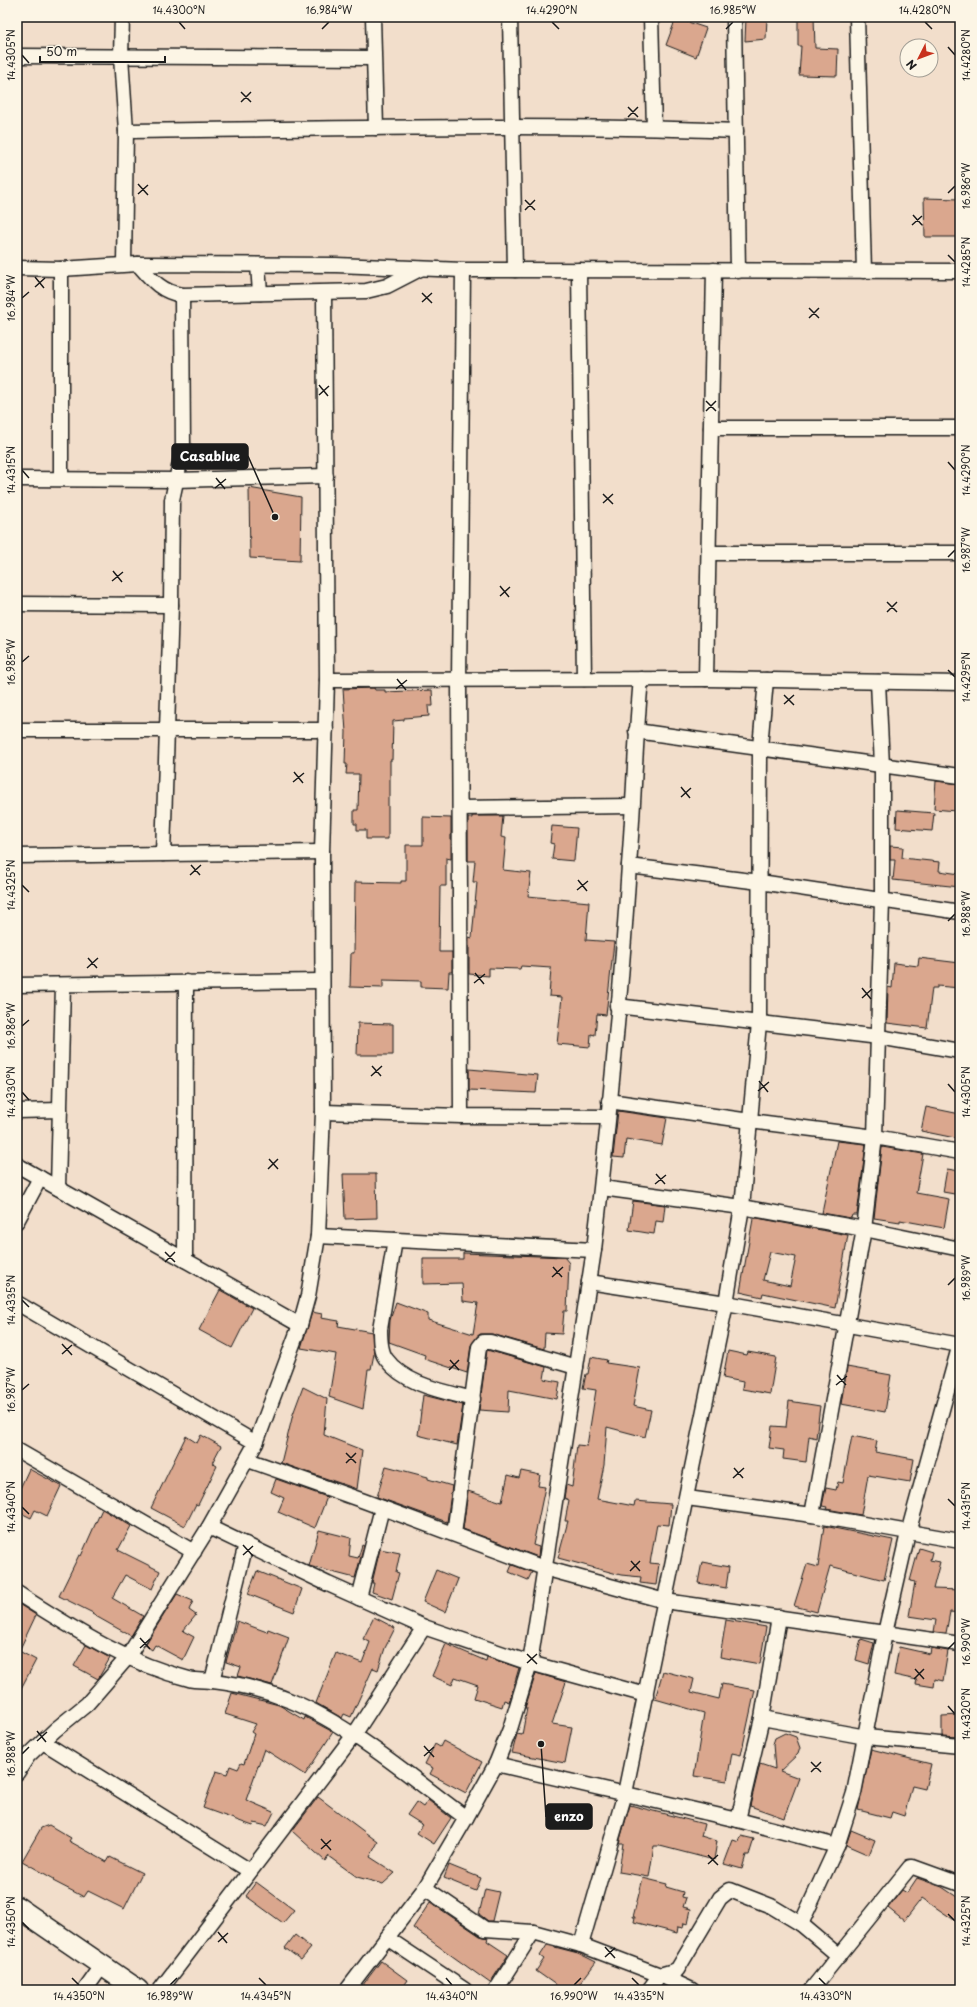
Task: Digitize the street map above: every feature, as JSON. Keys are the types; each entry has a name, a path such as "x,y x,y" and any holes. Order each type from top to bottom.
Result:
{"main road":[{"path":"17,1907 138,1990"}],"street":[{"path":"122,17 121,57 126,131 131,264 166,291 182,295 324,293 375,290 422,268"},
{"path":"373,17 376,128"},
{"path":"510,17 515,270"},
{"path":"651,17 654,128"},
{"path":"734,17 738,271"},
{"path":"857,17 864,271"},
{"path":"17,56 373,58"},
{"path":"126,131 511,126 736,131"},
{"path":"17,268 61,269 131,264 258,265 463,270 960,271"},
{"path":"258,265 260,293"},
{"path":"61,269 61,479"},
{"path":"461,1116 461,808 459,681 463,270"},
{"path":"579,270 584,679"},
{"path":"706,679 710,553 714,270"},
{"path":"17,1772 28,1756 87,1704 127,1658 194,1552 248,1460 256,1443 300,1325 308,1296 318,1236 323,1112 321,981 322,852 327,680 324,293"},
{"path":"162,854 168,731 171,605 171,514 175,480 183,448 182,295"},
{"path":"712,428 960,428"},
{"path":"17,479 175,480 326,476"},
{"path":"710,553 960,553"},
{"path":"17,604 171,605"},
{"path":"347,1990 425,1888 466,1818 496,1764 510,1729 530,1663 594,1250 602,1188 629,866 636,731 641,679"},
{"path":"327,680 459,681 706,679 960,683"},
{"path":"581,1945 625,1793 726,1303 742,1207 759,1023 760,748 766,680"},
{"path":"812,1515 864,1229 875,1137 882,901 882,766 878,682"},
{"path":"17,730 326,730"},
{"path":"636,731 960,776"},
{"path":"461,808 632,806"},
{"path":"17,856 322,852"},
{"path":"629,866 760,882 960,912"},
{"path":"17,985 62,986 186,982 321,981"},
{"path":"186,982 186,1260"},
{"path":"58,1188 62,986"},
{"path":"617,1006 879,1037 960,1050"},
{"path":"609,1100 750,1121 875,1137 960,1152"},
{"path":"17,1110 60,1110"},
{"path":"323,1112 461,1116 607,1117"},
{"path":"17,1164 300,1325"},
{"path":"17,1221 40,1178"},
{"path":"602,1188 742,1207 864,1229 960,1249"},
{"path":"318,1236 594,1250"},
{"path":"395,1240 380,1329 380,1344 385,1359 403,1376 426,1386 473,1399"},
{"path":"589,1282 726,1303 847,1326 960,1345 908,1533 885,1633 854,1793 837,1846 801,1924"},
{"path":"17,1303 256,1443"},
{"path":"454,1534 479,1347 483,1342 490,1342 576,1368"},
{"path":"17,1450 194,1552"},
{"path":"248,1460 544,1568 665,1601 960,1644"},
{"path":"687,1498 812,1515 960,1541"},
{"path":"359,1598 382,1508"},
{"path":"209,1527 424,1627 530,1663 646,1695"},
{"path":"212,1681 232,1593 246,1544"},
{"path":"17,1593 80,1633 127,1658 190,1680 212,1681 257,1689 291,1701 326,1718 354,1735 466,1818"},
{"path":"738,1820 762,1718 779,1617"},
{"path":"160,1990 354,1735 424,1627"},
{"path":"762,1718 866,1737 960,1746"},
{"path":"43,1742 250,1871"},
{"path":"496,1764 738,1820 837,1846"},
{"path":"811,1990 910,1867 960,1884"},
{"path":"425,1888 485,1929 533,1932 581,1945 660,1975 692,1990"},
{"path":"649,1990 660,1975 677,1970 720,1898 727,1892 735,1891 771,1906 801,1924 839,1956"},
{"path":"496,1990 533,1932"},
{"path":"386,1938 465,1990"},
{"path":"85,1990 102,1966"}],"building":[{"path":"746,17 767,17 766,39 745,41"},
{"path":"798,17 814,17 815,48 838,49 837,76 799,75 801,46 798,46"},
{"path":"676,18 706,28 696,57 666,45"},
{"path":"924,198 960,199 960,237 925,237"},
{"path":"249,488 301,497 300,561 250,558"},
{"path":"374,688 375,690 385,690 385,692 432,690 433,706 428,706 429,716 404,718 404,720 393,721 392,760 390,760 390,797 388,797 388,839 366,839 366,830 357,830 357,824 354,824 354,810 358,810 359,774 346,774 347,764 345,764 346,732 343,689"},
{"path":"936,781 959,784 956,811 934,809"},
{"path":"897,810 934,813 932,831 896,828"},
{"path":"472,816 503,816 501,837 506,838 503,870 531,873 528,896 589,902 586,940 614,942 606,1015 597,1014 595,1035 591,1034 590,1047 557,1044 562,997 549,996 551,968 521,966 520,969 489,968 489,976 469,974 469,937 472,938 477,882 473,882 475,861 468,861 468,818 472,818"},
{"path":"423,817 451,818 451,859 446,858 446,886 440,886 439,952 452,952 452,972 449,972 448,988 421,987 421,981 383,980 383,988 350,987 351,953 354,953 355,882 401,883 401,881 406,881 406,845 423,845"},
{"path":"552,826 577,828 574,861 552,859 554,844 550,843"},
{"path":"890,846 903,847 902,858 940,862 939,871 960,874 960,887 893,880 895,860 890,860"},
{"path":"919,958 960,963 960,988 937,986 937,988 932,988 927,1028 887,1023 888,987 892,988 894,963 918,966"},
{"path":"358,1023 393,1024 393,1055 357,1055"},
{"path":"469,1069 538,1075 536,1093 469,1090"},
{"path":"926,1107 960,1114 960,1139 921,1131"},
{"path":"618,1111 667,1118 662,1145 626,1139 624,1158 613,1157"},
{"path":"837,1141 866,1144 857,1215 852,1215 851,1218 822,1213"},
{"path":"882,1147 923,1154 916,1193 949,1199 944,1228 900,1220 900,1222 874,1218"},
{"path":"947,1169 960,1171 960,1195 943,1192"},
{"path":"343,1174 376,1174 377,1218 345,1219"},
{"path":"633,1201 665,1205 663,1222 656,1221 654,1234 629,1230"},
{"path":"757,1218 848,1235 835,1308 763,1293 762,1297 740,1292 753,1219","holes":["770,1252 796,1257 790,1286 763,1280"]},
{"path":"463,1253 564,1257 569,1263 567,1311 564,1311 562,1334 545,1333 544,1349 492,1334 480,1334 471,1345 467,1373 424,1359 425,1355 389,1342 390,1320 396,1302 428,1314 428,1320 473,1334 478,1303 463,1301 462,1283 423,1284 423,1259 463,1259"},
{"path":"220,1290 252,1308 232,1348 199,1330"},
{"path":"312,1312 322,1314 321,1318 339,1321 338,1326 372,1332 374,1354 371,1369 368,1369 363,1409 329,1397 336,1354 301,1348"},
{"path":"487,1350 546,1367 544,1379 560,1382 557,1399 509,1390 508,1412 479,1410"},
{"path":"728,1351 747,1355 748,1352 776,1357 770,1394 742,1389 743,1382 723,1378"},
{"path":"591,1357 607,1360 606,1363 640,1368 633,1406 651,1410 645,1437 607,1427 604,1465 597,1499 634,1506 635,1501 671,1504 669,1525 657,1524 650,1563 659,1564 656,1585 640,1583 641,1577 621,1575 558,1558 568,1521 565,1521 569,1500 564,1498 566,1485 572,1487 577,1445 587,1446 596,1390 583,1388 586,1374 588,1374"},
{"path":"847,1367 891,1375 885,1412 841,1404"},
{"path":"303,1387 327,1399 324,1435 362,1450 357,1489 281,1463 293,1414"},
{"path":"423,1395 463,1405 457,1445 418,1435"},
{"path":"789,1401 820,1406 816,1438 809,1436 806,1462 783,1459 784,1450 769,1448 772,1426 786,1427"},
{"path":"201,1435 221,1446 212,1463 217,1466 198,1505 196,1504 185,1526 151,1508 186,1436 197,1443"},
{"path":"852,1436 877,1441 875,1452 914,1459 910,1482 868,1475 861,1515 826,1509 827,1507 822,1506 826,1488 836,1490 838,1482 843,1483"},
{"path":"386,1466 428,1477 428,1479 452,1486 447,1522 377,1497"},
{"path":"29,1469 61,1486 47,1516 35,1510 31,1518 17,1511 17,1495"},
{"path":"521,1471 540,1475 538,1486 545,1487 533,1545 539,1547 538,1557 463,1529 468,1491 502,1502 508,1475 519,1478"},
{"path":"276,1479 327,1497 315,1528 278,1512 284,1498 271,1492"},
{"path":"102,1509 131,1526 118,1550 160,1571 152,1589 125,1575 112,1598 143,1616 131,1636 92,1614 93,1613 59,1596 79,1555 81,1556"},
{"path":"824,1526 893,1540 884,1580 830,1566 817,1612 794,1606 807,1564 818,1567"},
{"path":"319,1530 351,1538 349,1556 358,1558 362,1545 364,1546 355,1578 309,1566"},
{"path":"919,1548 932,1552 930,1560 940,1562 933,1589 960,1590 960,1613 950,1612 946,1633 934,1632 936,1620 909,1616 915,1582 910,1581"},
{"path":"380,1549 400,1553 396,1572 399,1573 392,1599 372,1592 374,1583 372,1583"},
{"path":"702,1562 729,1567 726,1588 698,1583"},
{"path":"512,1565 532,1572 528,1580 509,1572"},
{"path":"436,1570 458,1579 445,1612 423,1602"},
{"path":"257,1571 302,1589 294,1612 248,1594"},
{"path":"177,1594 193,1601 189,1610 196,1615 183,1631 194,1637 183,1660 155,1645 152,1650 145,1645"},
{"path":"17,1603 36,1615 19,1651 36,1660 17,1696"},
{"path":"374,1617 395,1628 385,1648 378,1670 373,1668 351,1717 344,1714 342,1718 316,1703 336,1653 362,1663 370,1642 363,1639"},
{"path":"726,1620 766,1627 760,1664 720,1657"},
{"path":"237,1621 267,1632 268,1629 289,1637 272,1685 238,1676 241,1667 226,1662"},
{"path":"861,1639 874,1643 869,1664 856,1660"},
{"path":"446,1644 486,1661 487,1657 519,1668 509,1702 504,1700 502,1707 474,1698 478,1685 455,1677 452,1685 432,1676"},
{"path":"86,1645 110,1658 98,1679 74,1666"},
{"path":"899,1647 930,1654 931,1648 948,1651 943,1681 935,1679 934,1687 916,1684 917,1680 894,1675"},
{"path":"663,1671 694,1679 691,1692 719,1699 722,1684 755,1690 741,1755 732,1753 727,1781 694,1776 704,1713 655,1699"},
{"path":"536,1673 566,1682 552,1724 572,1727 565,1763 512,1753 517,1734 522,1735 527,1708 525,1708"},
{"path":"232,1693 279,1705 304,1720 305,1717 333,1732 305,1775 264,1749 246,1800 274,1812 267,1826 254,1823 253,1826 203,1808 216,1771 227,1774 230,1766 238,1769 241,1763 244,1764 254,1734 251,1732 256,1724 225,1714"},
{"path":"960,1715 960,1737 942,1736 942,1716"},
{"path":"785,1733 796,1737 800,1748 798,1754 780,1771 799,1778 784,1818 750,1806 760,1764 775,1769 773,1744 775,1738"},
{"path":"443,1741 482,1762 466,1793 430,1774 433,1768 425,1764 435,1744 440,1747"},
{"path":"871,1749 931,1764 925,1789 912,1786 904,1816 892,1812 890,1818 858,1810"},
{"path":"318,1797 378,1842 370,1857 395,1873 383,1884 357,1877 328,1856 325,1861 292,1831"},
{"path":"428,1800 451,1818 434,1844 417,1833 423,1825 407,1815 416,1802 423,1807"},
{"path":"630,1805 704,1824 701,1836 717,1841 714,1860 660,1846 654,1846 649,1877 619,1872 623,1843 619,1843"},
{"path":"49,1825 71,1838 69,1841 107,1862 110,1857 142,1873 124,1909 88,1891 84,1897 53,1881 54,1879 22,1861 41,1828"},
{"path":"851,1830 875,1840 869,1855 846,1845"},
{"path":"741,1836 754,1839 749,1855 746,1855 742,1869 724,1864 733,1840 739,1842"},
{"path":"449,1865 481,1878 476,1891 444,1878"},
{"path":"643,1878 667,1884 666,1887 683,1892 682,1897 686,1898 683,1907 691,1909 688,1924 684,1923 683,1928 678,1927 677,1933 634,1922 635,1917 633,1917"},
{"path":"917,1878 942,1887 960,1899 960,1924 922,1898 904,1921 888,1908 902,1890 907,1893"},
{"path":"256,1882 294,1910 283,1923 246,1896"},
{"path":"485,1889 499,1892 492,1921 488,1921 479,1914"},
{"path":"430,1902 480,1936 488,1938 487,1941 508,1955 490,1983 413,1928"},
{"path":"295,1935 311,1948 301,1960 285,1948"},
{"path":"547,1945 578,1953 596,1962 575,1990 563,1990 536,1971 544,1959 540,1956"},
{"path":"381,1961 407,1980 400,1990 359,1990"}],"place":[{"name":"Casablue","path":"275,517"},
{"name":"enzo","path":"541,1744"}]}
